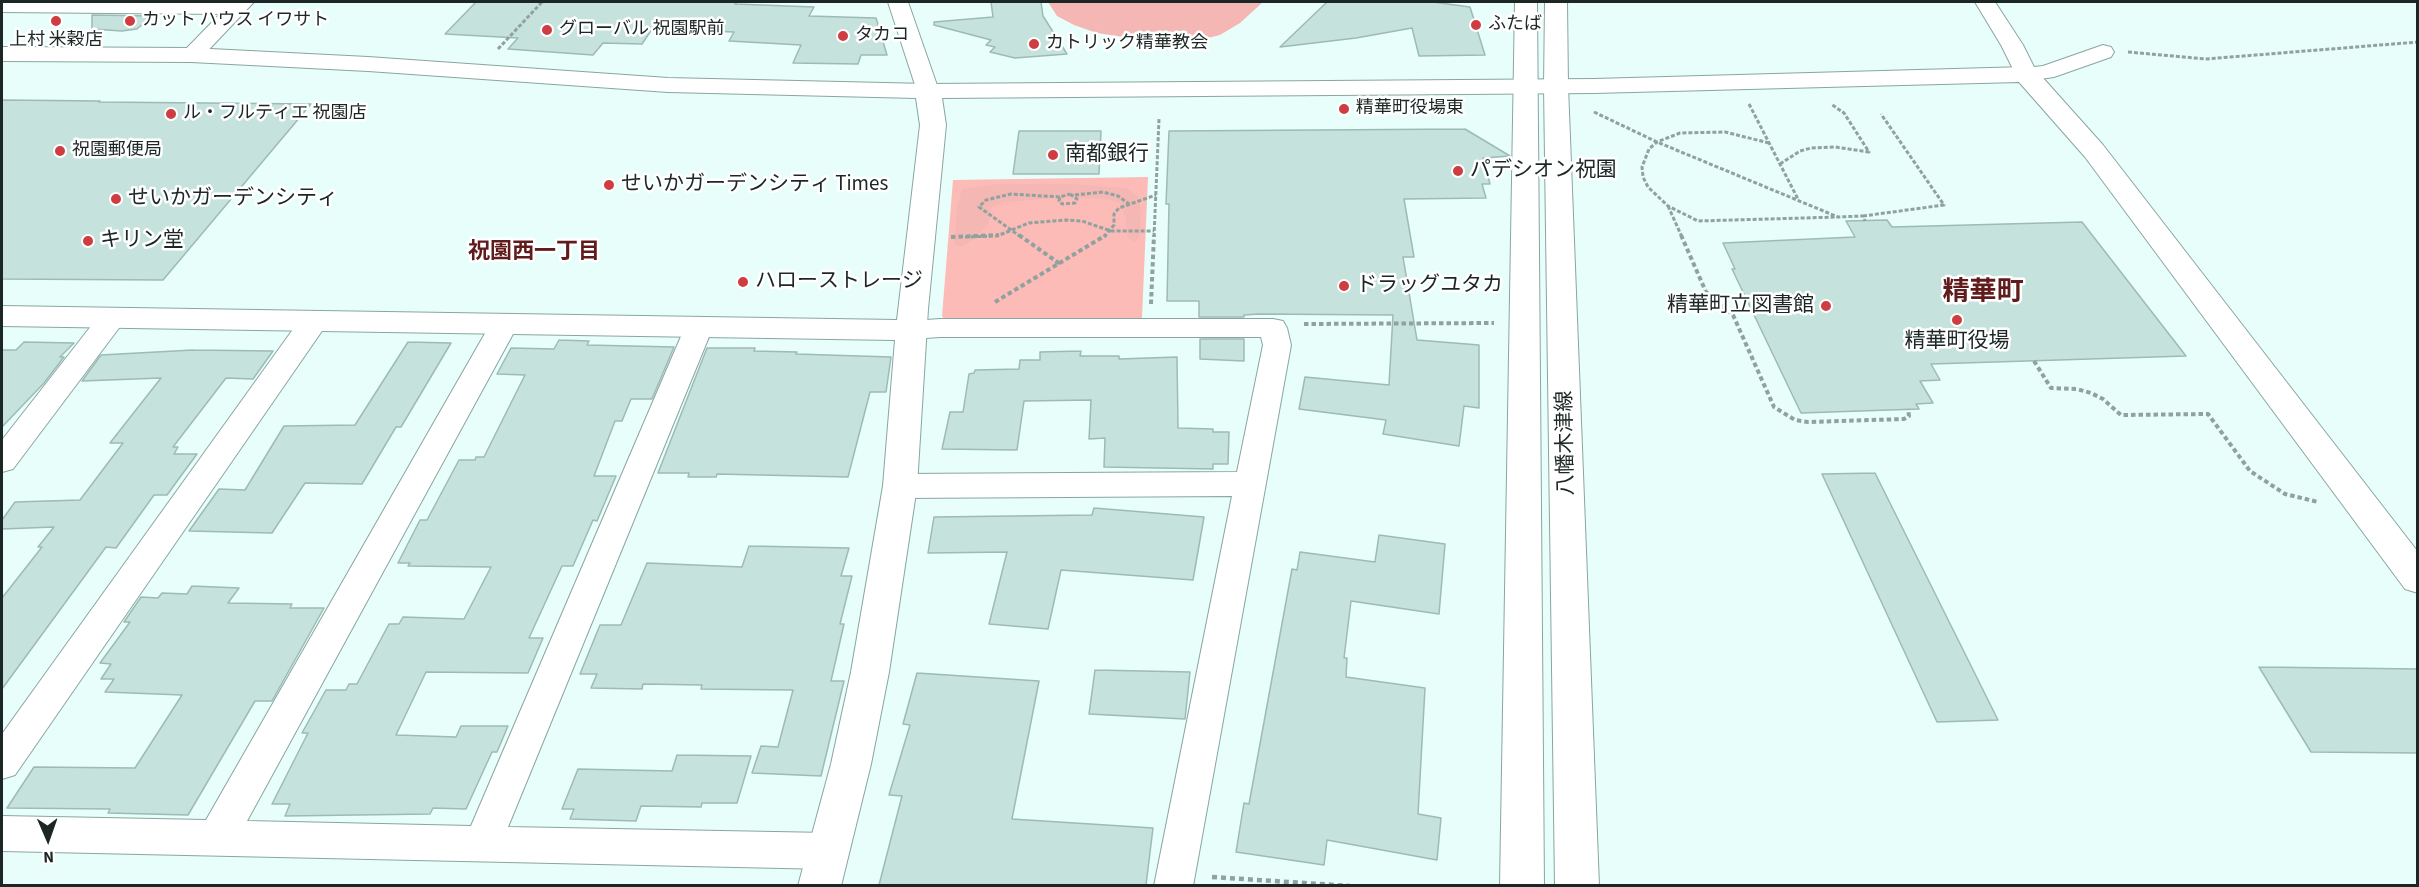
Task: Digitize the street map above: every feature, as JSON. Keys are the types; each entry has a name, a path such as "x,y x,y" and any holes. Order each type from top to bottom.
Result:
{"street":[{"path":"2,834 482,844 824,868 851,764 870,672 900,486 912,330 933,125 928,91 898,2"},
{"name":"八幡木津線","path":"1526,2 1541,86 1564,327 1576,885"},
{"name":"八幡木津線","path":"1522,885 1523,326 1541,86 1556,2"},
{"path":"1985,2 2012,45 2026,74 2094,151 2418,579"},
{"path":"2,6 102,3 241,5"},
{"path":"191,55 241,5"},
{"path":"2,54 191,55 688,86 928,91 1541,86 2026,74 2046,72 2103,52"},
{"path":"2,316 912,330 1273,328 1277,345 1174,880"},
{"path":"2,461 112,318"},
{"path":"2,763 314,321"},
{"path":"217,838 505,324"},
{"path":"482,844 699,327"},
{"path":"900,486 1251,484"}],"path":[{"path":"477,72 542,2"},
{"path":"2103,52 2124,51 2206,58 2241,57 2418,42"},
{"path":"1780,164 1800,151 1811,148 1834,147 1869,152 1844,113 1830,103"},
{"path":"1748,104 1799,201"},
{"path":"1594,112 1657,142 1838,217"},
{"path":"1769,143 1740,134 1710,131 1680,134 1657,142 1648,149 1643,158 1642,167 1648,187 1668,206 1698,221 1863,216 1944,205 1881,114"},
{"path":"1150,328 1159,118"},
{"path":"1060,264 982,211 980,203 1024,193 1060,197 1103,192 1119,196 1129,204"},
{"path":"1060,197 1059,201 1069,205 1075,203 1077,199 1075,195"},
{"path":"987,307 1105,236 1114,225 1116,211 1156,195"},
{"path":"1668,206 1706,292 1733,315 1774,407 1795,420 1808,422 1905,419 1909,416 1908,409"},
{"path":"1863,216 1865,221"},
{"path":"941,238 997,236 1029,223 1066,220 1082,222 1111,231 1154,231"},
{"path":"1273,328 1295,324 1495,323"},
{"path":"2034,361 2051,388 2077,389 2091,393 2113,406 2121,415 2208,414 2250,471 2260,479 2285,494 2302,499 2328,502"},
{"path":"1174,880 1350,885"}],"shaded area":[{"path":"1048,2 1263,2 1240,23 1220,35 1192,42 1158,42 1097,33 1074,25 1057,16"},
{"path":"1148,177 1142,318 944,319 942,316 953,180"},
{"path":"998,184 1070,184 1127,188 1138,197 1141,211 1140,235 1135,242 1127,237 1126,218 1120,203 1106,199 1064,197 1008,202 992,206 988,224 976,237 962,247 954,244 957,208 962,189"}],"building":[{"path":"476,2 737,2 735,4 814,7 809,16 876,18 887,55 861,55 858,64 793,63 801,45 729,41 734,32 652,29 642,44 603,43 593,55 508,49 518,38 445,34"},
{"path":"991,2 1041,2 1043,16 1067,54 1015,58 990,52 995,47 986,45 991,40 934,25 934,22 993,17"},
{"path":"1327,2 1433,2 1470,7 1485,55 1419,56 1412,28 1356,38 1280,47"},
{"path":"92,15 152,16 137,29 122,31 92,29"},
{"name":"せいかガーデンシティ","path":"2,100 311,104 163,280 2,279"},
{"path":"1465,129 1510,156 1483,158 1490,184 1482,184 1486,198 1404,199 1414,257 1403,257 1417,340 1479,345 1479,408 1464,406 1459,446 1383,434 1386,420 1299,409 1305,377 1389,385 1393,315 1259,314 1244,315 1244,317 1199,317 1199,301 1167,301 1169,204 1166,204 1169,131"},
{"path":"1019,131 1101,131 1099,174 1013,174"},
{"name":"精華町役場","path":"1887,220 1892,227 2082,222 2186,356 1931,364 1940,380 1920,381 1933,403 1916,404 1919,409 1801,413 1732,269 1735,269 1723,243 1855,237 1846,221"},
{"path":"1200,339 1244,339 1244,361 1200,359"},
{"path":"559,340 589,341 587,345 674,347 652,399 631,399 622,421 615,421 594,476 616,476 597,521 593,520 573,566 562,566 529,638 543,638 528,673 426,672 396,735 456,737 461,726 508,726 497,752 492,752 466,809 433,808 430,814 285,816 290,804 272,804 308,733 302,733 326,690 346,690 349,684 357,684 389,624 399,624 403,617 464,619 491,567 408,566 410,563 398,563 420,520 427,520 459,460 475,460 476,457 484,457 525,375 497,374 511,348 554,349"},
{"path":"24,342 74,343 60,357 64,357 44,383 2,427 2,350 16,350"},
{"path":"408,342 451,343 401,427 396,427 362,484 305,483 272,533 189,531 219,489 245,490 284,426 355,425"},
{"path":"707,348 755,348 754,351 797,352 796,354 891,357 886,392 870,392 848,477 717,474 716,477 688,477 689,473 658,473"},
{"path":"193,350 273,351 253,379 226,378 173,447 178,447 174,454 197,454 167,495 154,495 116,548 106,547 2,689 2,598 42,547 38,547 54,527 2,529 2,520 15,502 80,500 123,443 110,443 161,378 82,381 101,355"},
{"path":"1081,351 1080,356 1119,356 1119,359 1177,357 1178,428 1229,432 1228,464 1213,464 1213,469 1104,467 1105,438 1089,439 1091,400 1024,401 1017,450 942,449 950,412 963,412 969,374 974,373 975,370 1019,369 1020,360 1040,360 1040,352"},
{"path":"1875,473 1998,720 1937,722 1822,474"},
{"path":"1094,508 1204,517 1193,580 1061,570 1048,629 989,624 1007,552 928,553 934,517 1092,515"},
{"path":"1379,535 1445,544 1439,614 1351,601 1344,658 1347,658 1346,677 1425,688 1418,814 1441,818 1437,860 1327,840 1324,865 1236,852 1244,803 1249,804 1292,569 1297,570 1300,552 1375,562"},
{"path":"749,546 849,548 841,576 852,576 840,624 844,624 831,681 844,681 821,776 752,773 761,746 778,747 793,690 701,689 702,685 643,684 642,689 591,688 597,674 580,674 600,625 621,625 647,563 742,567"},
{"path":"192,586 239,588 228,603 292,604 290,608 324,608 272,701 255,701 188,815 108,813 110,809 7,808 34,767 135,768 182,695 105,692 114,679 101,679 111,664 100,663 130,622 124,622 141,597 158,598 162,593 187,594"},
{"path":"2259,667 2418,669 2418,753 2311,752"},
{"path":"1095,670 1190,672 1185,719 1089,714"},
{"path":"917,673 1039,681 1012,819 1153,828 1146,885 879,885 902,796 889,795 910,725 903,724"},
{"path":"677,755 751,756 737,803 702,803 701,807 641,806 636,821 570,819 574,809 562,809 578,769 672,771"}],"place":[{"name":"上村 米穀店","path":"56,21"},
{"name":"カット ハウス イワサト","path":"130,21"},
{"name":"ふたば","path":"1476,25"},
{"name":"グローバル 祝園駅前","path":"547,30"},
{"name":"タカコ","path":"843,36"},
{"name":"カトリック精華教会","path":"1034,44"},
{"name":"精華町役場東","path":"1344,109"},
{"name":"ル・フルティエ 祝園店","path":"171,114"},
{"name":"祝園郵便局","path":"60,151"},
{"name":"南都銀行","path":"1053,155"},
{"name":"パデシオン祝園","path":"1458,171"},
{"name":"せいかガーデンシティ Times","path":"609,185"},
{"name":"せいかガーデンシティ","path":"116,199"},
{"name":"キリン堂","path":"88,241"},
{"name":"ハローストレージ","path":"743,282"},
{"name":"ドラッグユタカ","path":"1344,286"},
{"name":"精華町立図書館","path":"1826,306"},
{"name":"精華町役場","path":"1957,320"}],"district":[{"name":"祝園西一丁目","path":"534,253"},
{"name":"精華町","path":"1983,294"}]}
